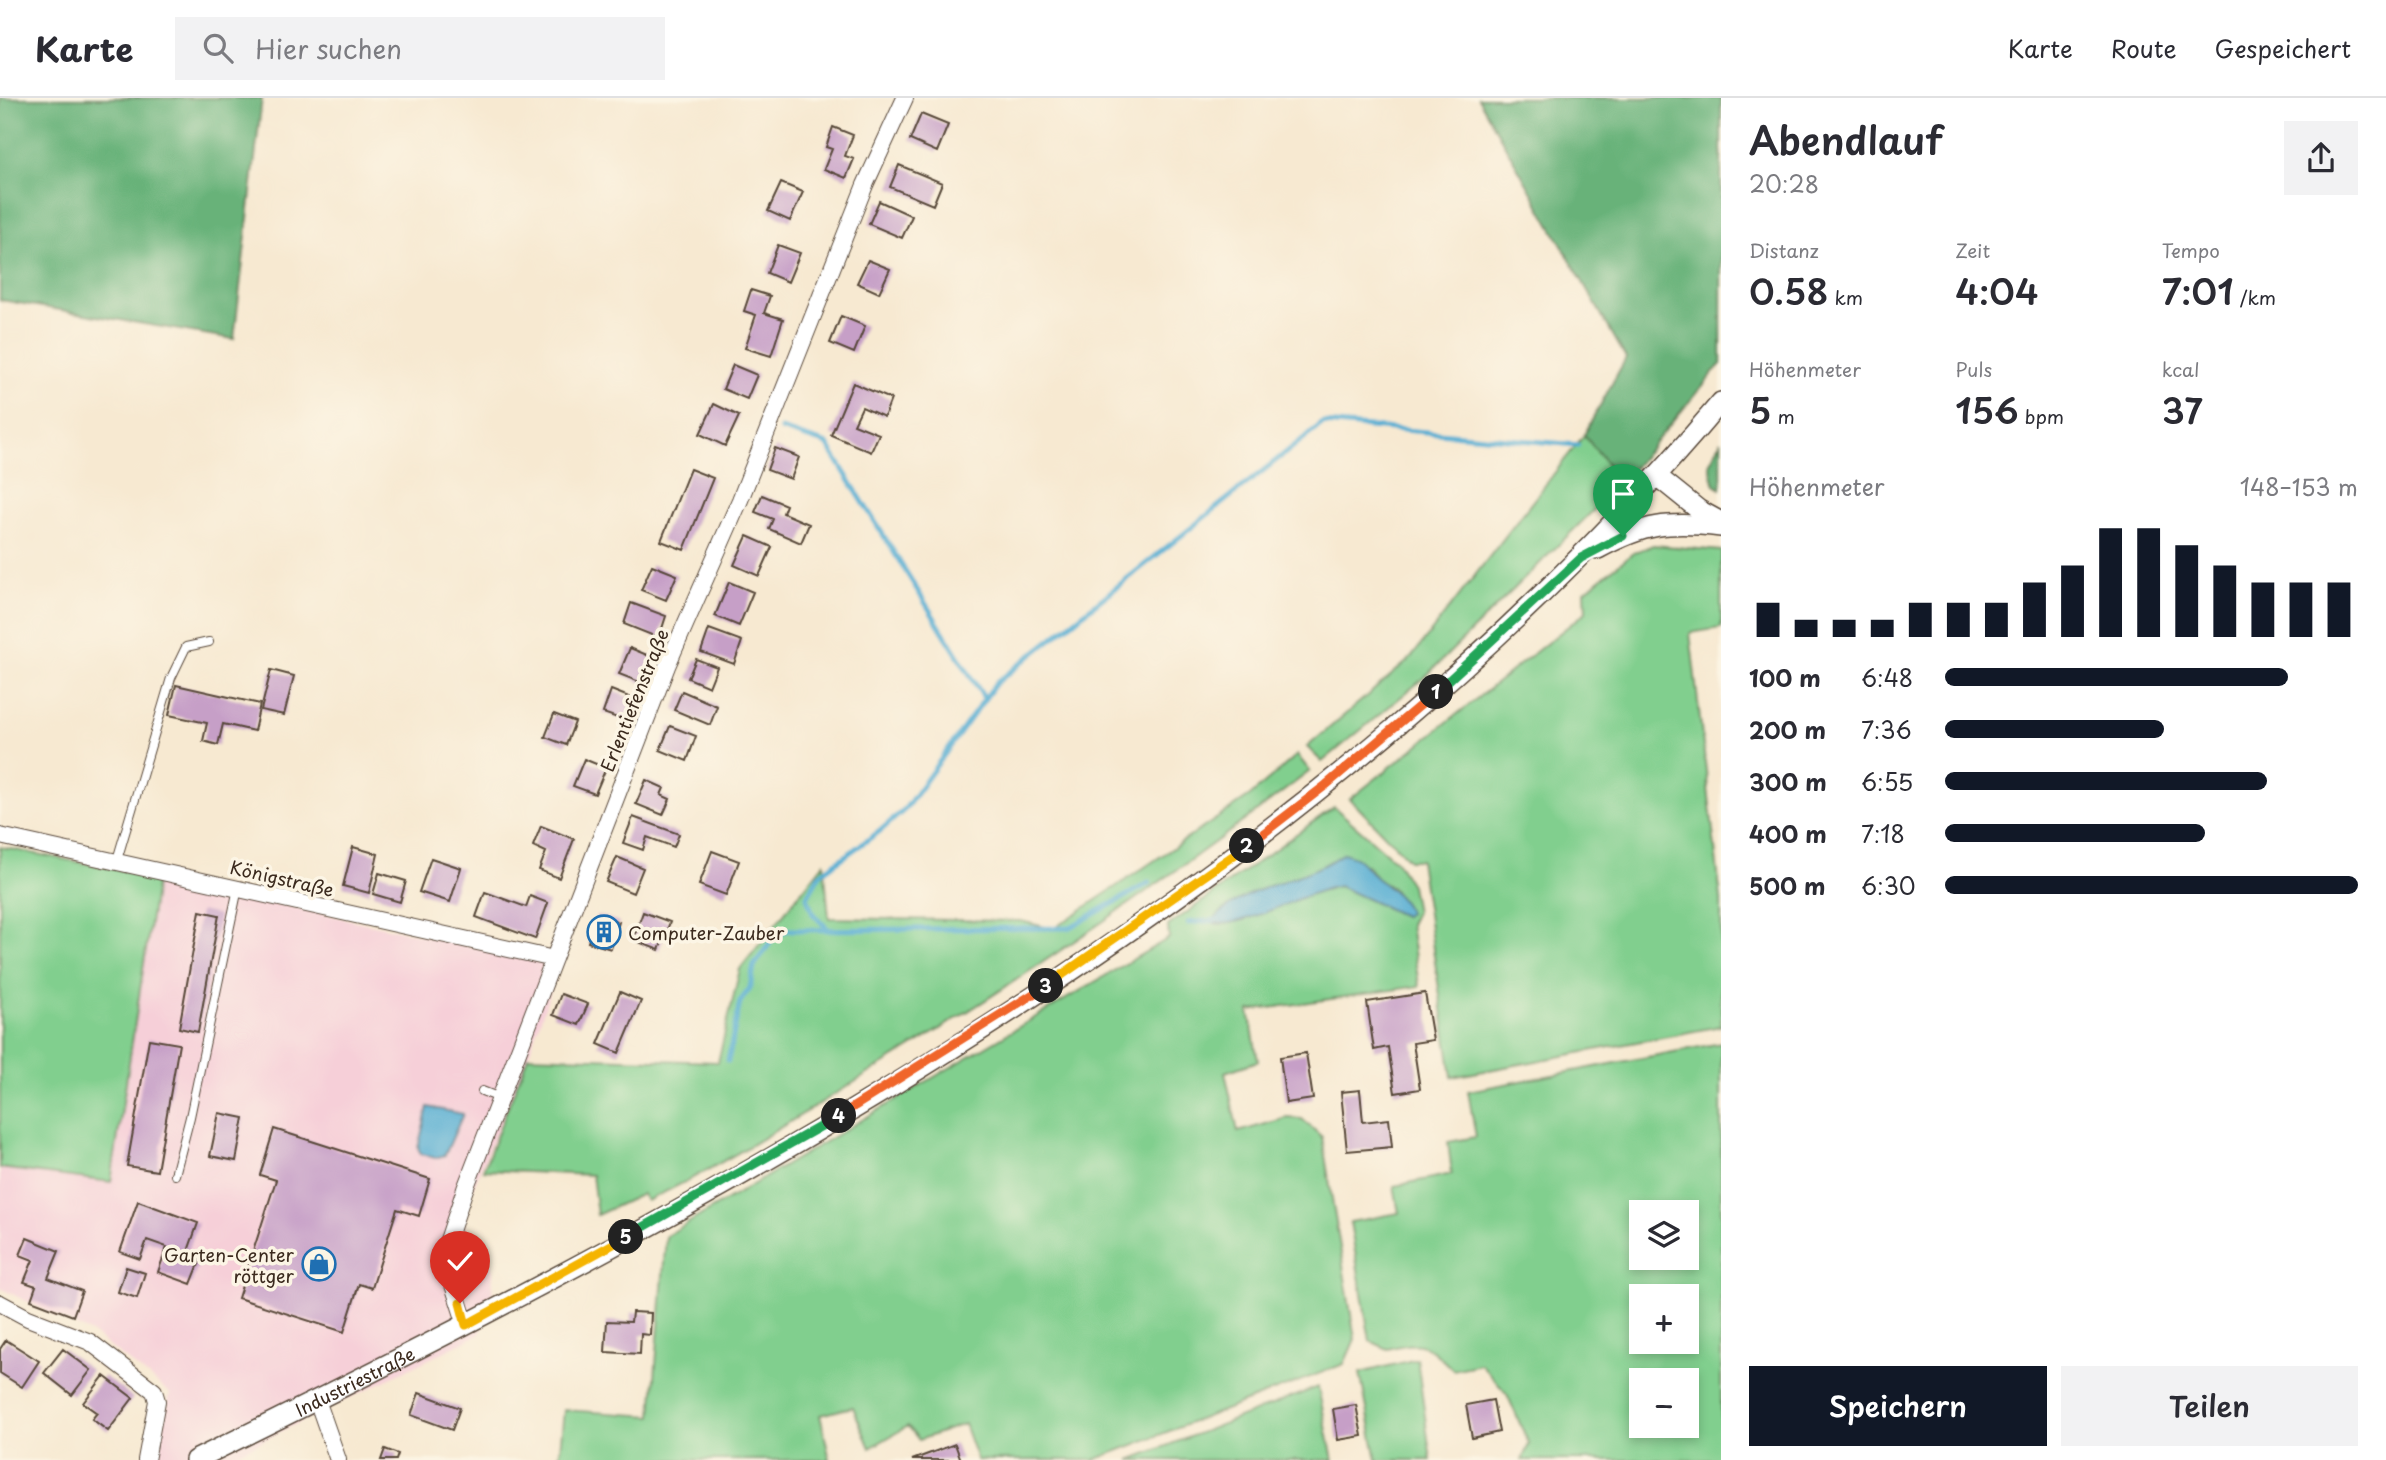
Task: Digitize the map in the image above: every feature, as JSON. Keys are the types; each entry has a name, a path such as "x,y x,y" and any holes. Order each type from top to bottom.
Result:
{"street":[{"name":"Erlentiefenstraße","path":"466,1325 447,1266 446,1246 500,1098 667,666 740,500 865,185 905,98"},
{"name":"Industriestraße","path":"195,1460 466,1325 672,1212 851,1109 984,1027 1217,869 1326,785 1429,698 1581,558 1658,477 1721,402"},
{"path":"1658,477 1721,524"},
{"path":"1581,558 1639,528 1721,524"},
{"name":"Königstraße","path":"0,835 554,959"},
{"path":"0,1303 27,1318 90,1342 154,1391 157,1401 146,1460"},
{"path":"317,1400 338,1460"}],"lane":[{"path":"117,860 171,678 186,647 209,642"},
{"path":"175,1175 190,1117 238,888"},
{"path":"482,1091 500,1098"}],"shaded area":[{"path":"157,877 559,966 528,1056 463,1211 467,1250 493,1266 492,1305 480,1334 223,1460 168,1460 156,1457 170,1393 93,1334 0,1288 0,1168 111,1181"}],"green space":[{"path":"0,98 262,98 234,339 0,300"},
{"path":"1478,98 1721,98 1721,364 1622,482 1584,435 1626,358"},
{"path":"1584,435 1622,482 1424,678 1322,762 1307,747 1410,659"},
{"path":"1721,441 1721,489 1715,485 1709,464"},
{"path":"1653,545 1721,551 1721,628 1690,633 1721,900 1721,1026 1452,1077 1420,860 1409,860 1350,799 1586,612 1585,591 1633,553"},
{"path":"1297,755 1310,771 1145,892 1032,970 916,1044 754,1144 674,1188 646,1201 642,1194 597,1215 592,1175 483,1170 528,1056 718,1062 740,969 824,863 829,918 1021,921 1053,929 1250,796"},
{"path":"1334,807 1396,861 1411,885 1416,912 1410,924 1419,986 1249,1011 1258,1061 1225,1072 1238,1132 1287,1118 1302,1119 1322,1137 1355,1339 1344,1364 1094,1460 977,1460 964,1424 919,1440 908,1426 870,1448 853,1407 820,1415 830,1460 559,1460 564,1410 652,1416 666,1236 1169,938 1168,926","holes":["1328,865 1367,865 1377,879 1392,888 1409,913 1404,916 1339,886 1287,900 1263,913 1265,890"]},
{"path":"0,847 157,877 111,1182 0,1168"},
{"path":"1721,1043 1721,1460 1522,1460 1529,1444 1507,1394 1481,1364 1453,1370 1425,1346 1410,1345 1388,1349 1370,1341 1350,1222 1399,1213 1394,1186 1452,1174 1448,1142 1476,1137 1468,1091"},
{"path":"1417,1359 1431,1460 1377,1460 1360,1373"},
{"path":"1318,1387 1333,1460 1130,1460"}],"water":[{"path":"1343,853 1355,857 1363,864 1400,898 1409,913 1404,916 1339,886 1237,922 1212,922 1240,899 1311,871"},
{"path":"428,1107 463,1114 445,1155 435,1158 421,1154 418,1148"}],"building":[{"path":"921,114 948,125 937,152 910,140"},
{"path":"833,127 853,135 845,156 854,159 846,178 824,169 832,149 826,147"},
{"path":"899,165 942,183 933,205 890,187"},
{"path":"781,183 803,192 790,221 768,211"},
{"path":"879,201 912,216 902,238 869,224"},
{"path":"778,245 800,253 788,282 767,273"},
{"path":"868,260 890,269 879,293 857,283"},
{"path":"751,290 770,296 764,313 783,319 771,356 745,348 756,315 744,311"},
{"path":"841,316 865,326 854,353 830,343"},
{"path":"733,365 757,375 747,399 723,389"},
{"path":"853,383 891,399 884,417 862,407 854,424 879,434 871,452 831,435"},
{"path":"714,404 739,416 725,446 700,434"},
{"path":"775,448 799,457 791,479 767,470"},
{"path":"690,469 713,478 684,550 661,541"},
{"path":"762,495 786,505 783,513 809,524 801,543 769,529 773,519 755,512"},
{"path":"747,536 772,547 759,576 734,565"},
{"path":"652,565 677,575 666,600 641,590"},
{"path":"729,582 753,592 739,626 715,616"},
{"path":"631,603 666,616 659,638 624,624"},
{"path":"709,629 742,641 734,664 701,652"},
{"path":"630,648 652,657 642,683 619,674"},
{"path":"696,659 717,667 709,687 688,678"},
{"path":"271,670 294,676 284,715 261,710"},
{"path":"176,685 260,704 254,731 223,724 218,745 203,741 207,723 169,715"},
{"path":"611,690 634,699 626,721 603,713"},
{"path":"682,691 717,706 710,725 674,710"},
{"path":"554,714 575,722 566,745 545,737"},
{"path":"670,726 696,736 687,761 660,750"},
{"path":"584,759 606,768 595,794 573,786"},
{"path":"646,780 664,788 661,795 670,799 663,815 636,804"},
{"path":"633,817 679,834 674,847 647,837 643,850 623,843"},
{"path":"541,826 574,839 559,878 539,870 546,852 533,846"},
{"path":"353,847 378,854 369,893 343,886"},
{"path":"712,851 739,861 726,895 699,885"},
{"path":"617,857 643,868 633,893 606,882"},
{"path":"431,858 461,868 450,902 419,892"},
{"path":"379,873 406,881 400,902 373,894"},
{"path":"485,892 526,907 530,896 548,903 535,939 476,917"},
{"path":"200,911 219,915 198,1032 179,1028"},
{"path":"643,912 670,922 659,950 633,940"},
{"name":"Computer-Zauber","path":"597,915 619,922 611,949 588,942"},
{"path":"620,992 641,1001 619,1053 598,1044"},
{"path":"1425,993 1433,1040 1413,1043 1420,1089 1395,1093 1388,1047 1374,1050 1367,1002"},
{"path":"561,994 588,1004 579,1025 553,1015"},
{"path":"149,1039 179,1044 157,1171 127,1166"},
{"path":"1306,1053 1313,1099 1286,1103 1280,1057"},
{"path":"1360,1090 1363,1122 1389,1119 1392,1147 1347,1151 1341,1092"},
{"path":"219,1113 244,1118 236,1161 210,1156"},
{"path":"274,1129 430,1179 419,1216 397,1209 372,1288 359,1284 344,1332 238,1298 276,1180 260,1175"},
{"path":"138,1201 198,1223 187,1254 201,1259 191,1284 158,1272 167,1247 147,1240 140,1259 120,1252"},
{"path":"27,1238 59,1251 48,1278 82,1291 73,1316 31,1300 36,1286 24,1282 33,1260 20,1255"},
{"path":"126,1267 145,1273 137,1298 118,1292"},
{"path":"632,1312 651,1313 650,1335 641,1334 640,1354 605,1352 607,1321 631,1322"},
{"path":"6,1340 39,1361 22,1387 0,1373 0,1349"},
{"path":"63,1349 91,1370 72,1395 44,1373"},
{"path":"104,1376 133,1398 108,1431 92,1419 97,1413 83,1403"},
{"path":"419,1393 460,1408 452,1430 411,1415"},
{"path":"1493,1400 1499,1432 1472,1438 1466,1405"},
{"path":"1356,1405 1362,1436 1338,1440 1333,1409"},
{"path":"955,1444 961,1460 912,1460"},
{"path":"385,1449 398,1454 396,1460 381,1460"}],"waterway":[{"path":"829,930 813,914 807,897 820,874 880,831 905,809 996,683 1323,423 1578,445"},
{"path":"781,429 827,444 984,698"},
{"path":"728,1061 740,1002 750,988 754,966 774,937 787,930 1069,928 1149,883"},
{"path":"1188,923 1216,920"}],"place":[{"name":"Computer-Zauber","path":"604,932"},
{"name":"Garten-Center röttger","path":"319,1264"}],"route":[{"path":"460,1303 466,1325 770,1156 984,1027 1217,869 1389,734 1581,558 1623,536"}]}
